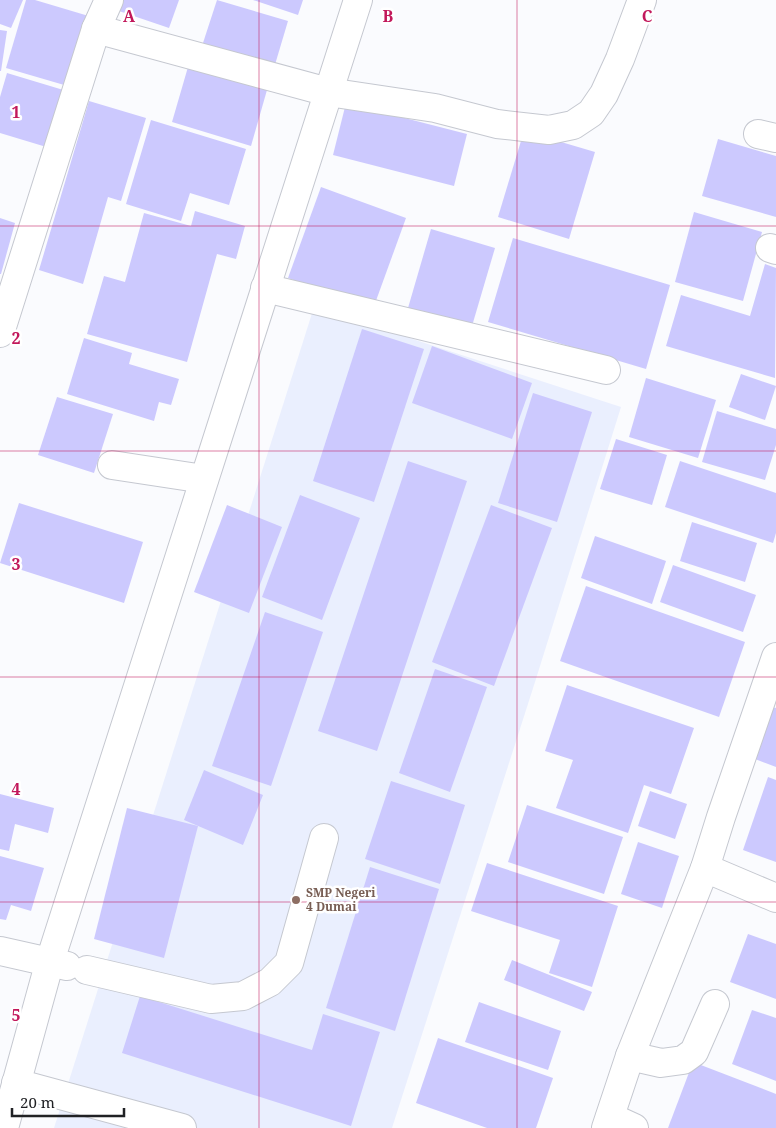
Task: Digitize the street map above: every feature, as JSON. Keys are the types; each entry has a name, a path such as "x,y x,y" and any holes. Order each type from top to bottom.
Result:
{"street":[{"path":"0,333 96,30 108,0"},
{"path":"4,1128 16,1083 69,966 204,479 358,0"},
{"path":"96,30 328,92 435,108 497,124 549,130 573,125 591,113 604,94 620,59 642,0"},
{"path":"265,288 606,370"},
{"path":"112,465 204,479"},
{"path":"616,1124 630,1056 705,868 776,657"},
{"path":"0,951 211,999 243,996 270,982 289,963 324,838"},
{"path":"705,868 776,898"},
{"path":"630,1056 661,1063 683,1060 694,1052 714,1004"},
{"path":"16,1083 182,1128"}],"shaded area":[{"name":"SMP Negeri 4 Dumai","path":"314,307 621,407 535,682 392,1128 54,1128"}],"building":[{"path":"0,0 23,0 11,28 0,24"},
{"path":"26,0 35,0 92,17 71,87 6,68"},
{"path":"116,0 179,0 169,28 113,9"},
{"path":"217,0 288,21 274,68 202,46"},
{"path":"253,0 303,0 298,15"},
{"path":"0,30 7,31 1,71 0,71"},
{"path":"188,67 267,90 251,146 172,122"},
{"path":"7,73 70,92 53,149 0,133 0,97"},
{"path":"89,101 146,118 121,201 108,197 83,284 39,270"},
{"path":"346,103 467,134 454,186 333,155"},
{"path":"151,120 246,149 229,205 190,193 181,221 126,204"},
{"path":"524,131 595,152 569,239 498,217"},
{"path":"718,139 776,156 776,217 702,196"},
{"path":"321,187 406,218 373,309 288,278"},
{"path":"195,211 245,226 236,259 217,254 187,362 87,334 104,276 125,282 144,213 191,226"},
{"path":"694,212 762,232 743,301 675,282"},
{"path":"0,218 15,223 1,274 0,274"},
{"path":"431,229 495,248 472,326 408,308"},
{"path":"513,238 670,285 646,369 488,322"},
{"path":"765,264 776,268 775,378 666,346 681,295 750,316"},
{"path":"362,329 424,349 374,502 313,481"},
{"path":"84,338 132,353 129,364 179,379 171,405 159,402 154,421 67,394"},
{"path":"432,346 532,383 512,439 412,403"},
{"path":"741,374 776,386 765,420 729,407"},
{"path":"646,378 716,400 698,458 629,437"},
{"path":"533,393 592,412 557,522 498,503"},
{"path":"57,397 113,414 94,473 38,455"},
{"path":"717,411 776,429 776,445 765,480 702,462"},
{"path":"616,439 667,455 652,505 600,489"},
{"path":"408,461 467,481 377,751 318,731"},
{"path":"680,461 776,493 776,533 773,543 665,507"},
{"path":"300,495 360,518 322,620 262,597"},
{"path":"19,503 143,542 124,603 0,563"},
{"path":"227,505 282,527 249,613 194,592"},
{"path":"491,505 552,528 494,686 432,662"},
{"path":"692,522 757,543 745,582 680,561"},
{"path":"595,536 666,561 652,604 581,578"},
{"path":"673,565 756,595 743,632 660,602"},
{"path":"586,586 745,642 719,717 560,661"},
{"path":"265,612 323,632 271,786 212,766"},
{"path":"435,669 487,687 450,792 399,773"},
{"path":"567,685 694,728 671,794 644,785 628,833 556,808 573,760 545,751"},
{"path":"772,707 776,708 776,767 755,759"},
{"path":"204,770 263,795 243,845 184,820"},
{"path":"768,777 776,780 776,862 743,850"},
{"path":"391,781 465,805 440,884 365,859"},
{"path":"650,791 687,804 675,839 638,826"},
{"path":"0,794 54,808 48,833 15,824 9,851 0,849"},
{"path":"527,805 623,837 604,894 508,862"},
{"path":"127,808 198,826 164,958 94,939"},
{"path":"638,842 679,856 662,908 621,894"},
{"path":"0,856 44,868 31,911 11,905 6,920 0,919"},
{"path":"487,863 618,906 592,987 549,973 560,940 471,911"},
{"path":"370,867 439,889 395,1031 326,1008"},
{"path":"748,934 776,944 776,999 730,982"},
{"path":"512,960 592,992 584,1011 504,980"},
{"path":"140,996 312,1050 323,1014 380,1032 351,1126 122,1053"},
{"path":"479,1002 561,1031 548,1070 465,1042"},
{"path":"752,1010 776,1018 776,1081 732,1064"},
{"path":"438,1038 553,1078 536,1128 487,1128 416,1103"},
{"path":"693,1062 776,1094 776,1128 668,1128"}],"place":[{"name":"SMP Negeri 4 Dumai","path":"296,900"}]}
